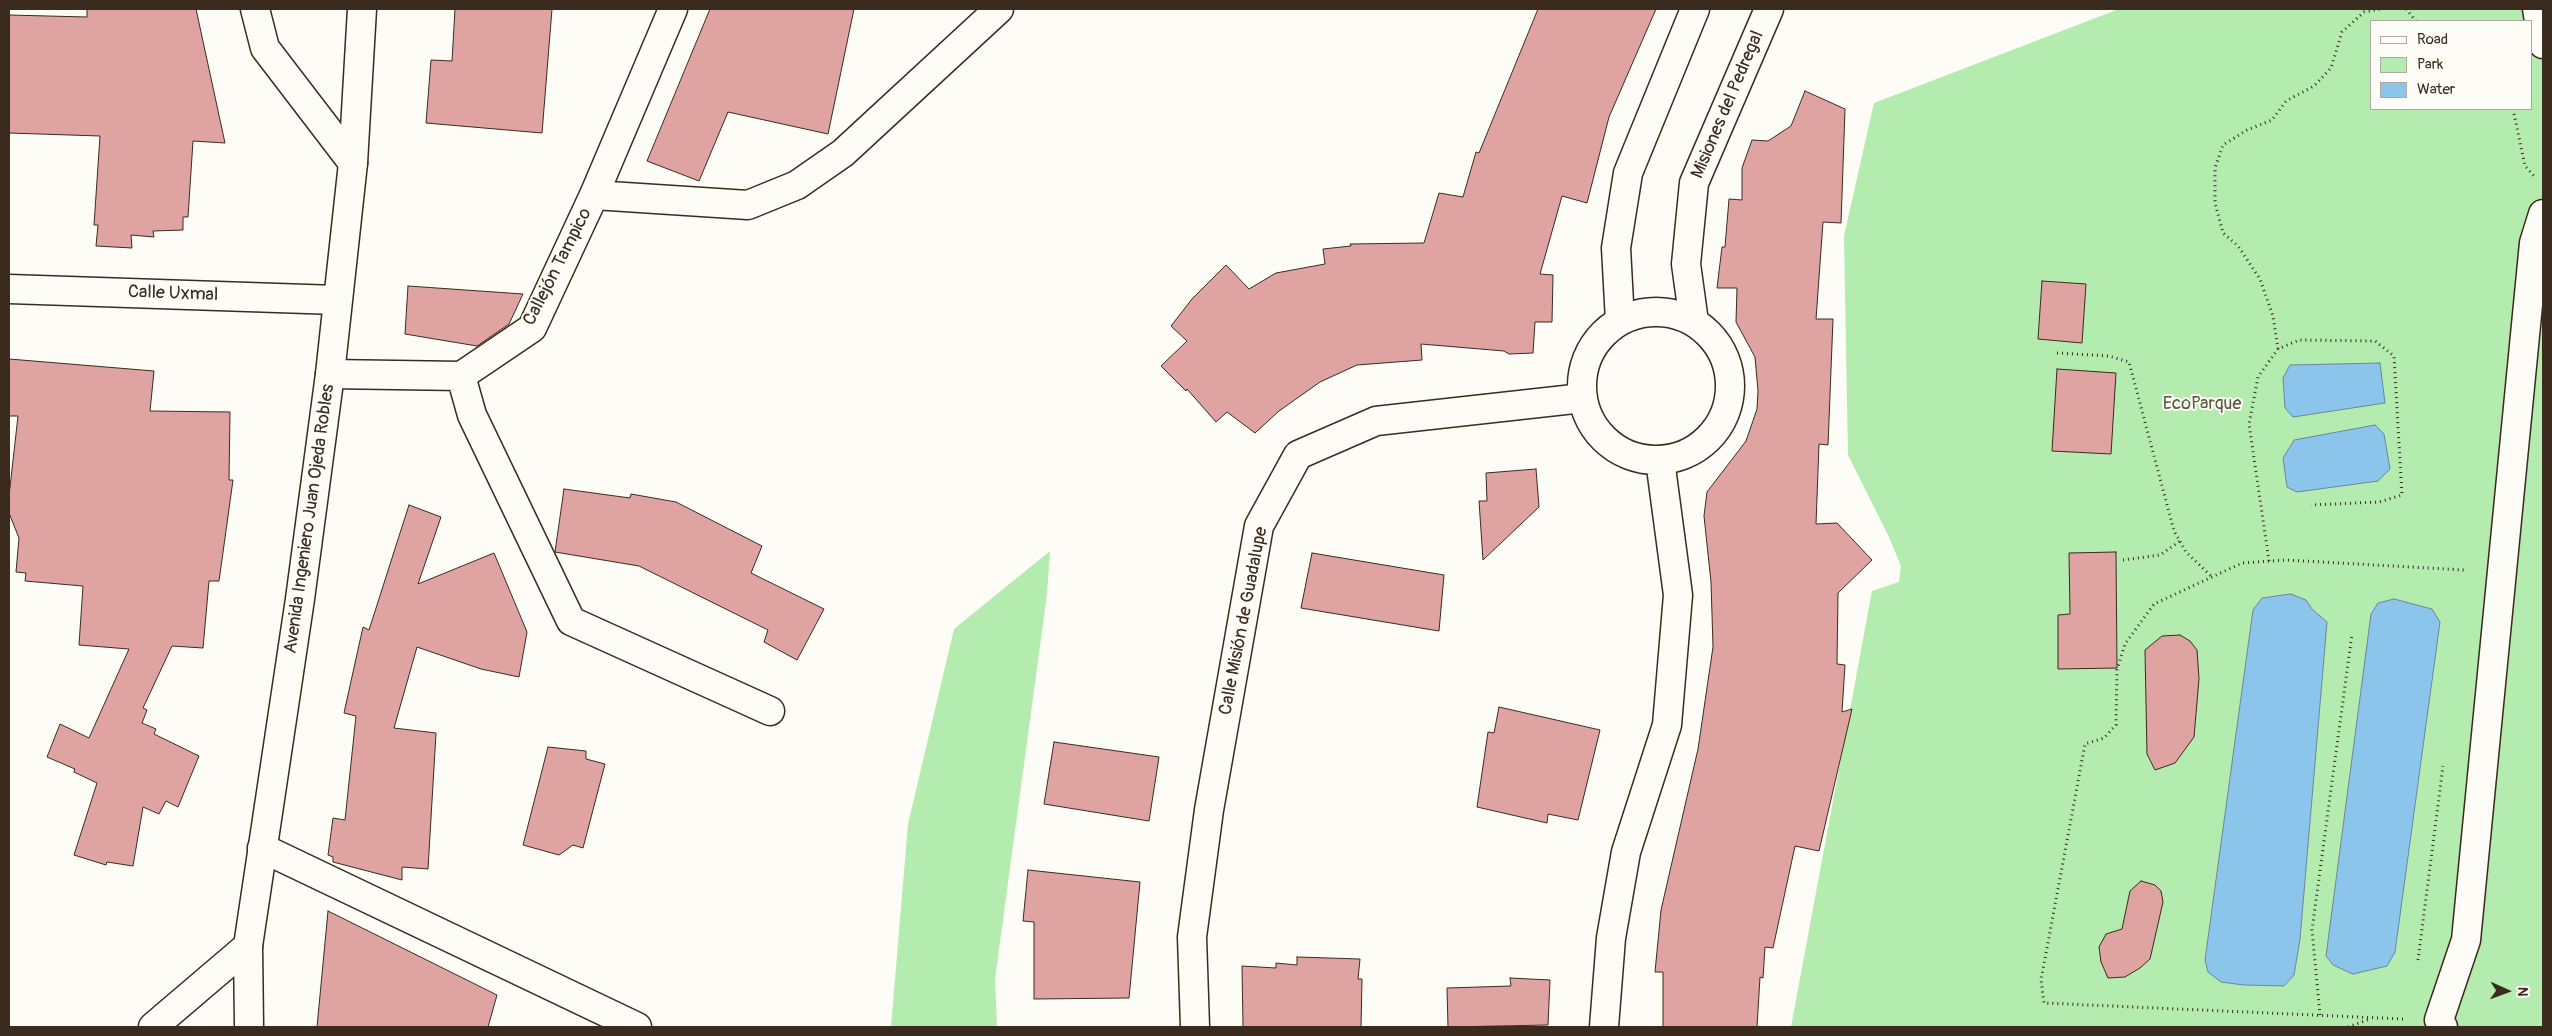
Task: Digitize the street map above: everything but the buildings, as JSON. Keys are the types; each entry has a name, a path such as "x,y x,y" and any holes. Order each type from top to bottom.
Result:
{"street":[{"path":"255,9 265,48 353,163"},
{"name":"Avenida Ingeniero Juan Ojeda Robles","path":"248,1027 248,946 300,599 330,374 353,163 362,9"},
{"name":"Callejón Tampico","path":"461,376 532,328 594,195 673,9"},
{"path":"594,195 748,205 797,185 843,154 998,9"},
{"path":"1620,321 1616,248 1628,173 1695,9"},
{"name":"Misiones del Pedregal","path":"1694,322 1686,264 1694,183 1769,9"},
{"path":"2537,9 2543,44"},
{"path":"2441,1024 2466,940 2534,243 2543,214"},
{"name":"Calle Uxmal","path":"9,288 337,300"},
{"path":"1644,313 1670,313 1694,322 1712,337 1724,357 1730,380 1728,404 1719,425 1703,444 1683,455 1660,460 1639,458 1619,450 1602,437 1594,425 1583,398 1582,376 1589,354 1602,335 1620,321 1644,313"},
{"path":"330,374 461,376 472,415 571,621 770,711"},
{"name":"Calle Misión de Guadalupe","path":"1196,1027 1192,937 1209,810 1259,526 1298,455 1376,420 1583,398"},
{"path":"1604,1027 1611,938 1626,852 1667,726 1678,595 1660,460"},
{"path":"262,848 637,1027"},
{"path":"153,1027 248,946"}],"path":[{"path":"2278,349 2273,316 2260,279 2238,246 2223,233 2215,203 2215,168 2223,145 2247,130 2272,120 2286,101 2314,86 2331,68 2342,32 2364,12 2381,9"},
{"path":"2406,9 2415,20"},
{"path":"2513,110 2525,166 2539,181"},
{"path":"2269,561 2249,424 2258,377 2278,349 2299,340 2375,341 2394,356 2402,495 2379,502 2310,505"},
{"path":"2057,353 2109,356 2129,362 2174,531 2186,552 2212,577"},
{"path":"2124,560 2160,555 2180,541"},
{"path":"2441,1024 2320,1015 2044,1003 2041,980 2085,744 2104,738 2116,725 2118,670 2125,644 2154,604 2242,563 2286,560 2474,571"},
{"path":"2320,1015 2312,930 2352,634"},
{"path":"2348,1027 2373,1018"}],"green space":[{"name":"EcoParque","path":"2119,9 2543,9 2543,1027 1791,1027 1872,591 1899,582 1901,566 1889,537 1848,455 1844,236 1874,103"},
{"path":"1050,551 1047,594 995,979 997,1027 891,1027 908,824 954,629"}],"water":[{"path":"2380,363 2385,403 2293,417 2285,408 2283,378 2290,365"},
{"path":"2375,425 2384,434 2390,469 2378,481 2297,492 2287,487 2283,458 2294,440"},
{"path":"2291,594 2306,600 2312,609 2327,622 2300,939 2294,975 2284,986 2244,985 2221,982 2208,972 2205,960 2253,610 2262,598"},
{"path":"2394,599 2432,609 2440,622 2395,952 2387,966 2353,974 2333,965 2326,956 2371,614 2378,603"}]}
